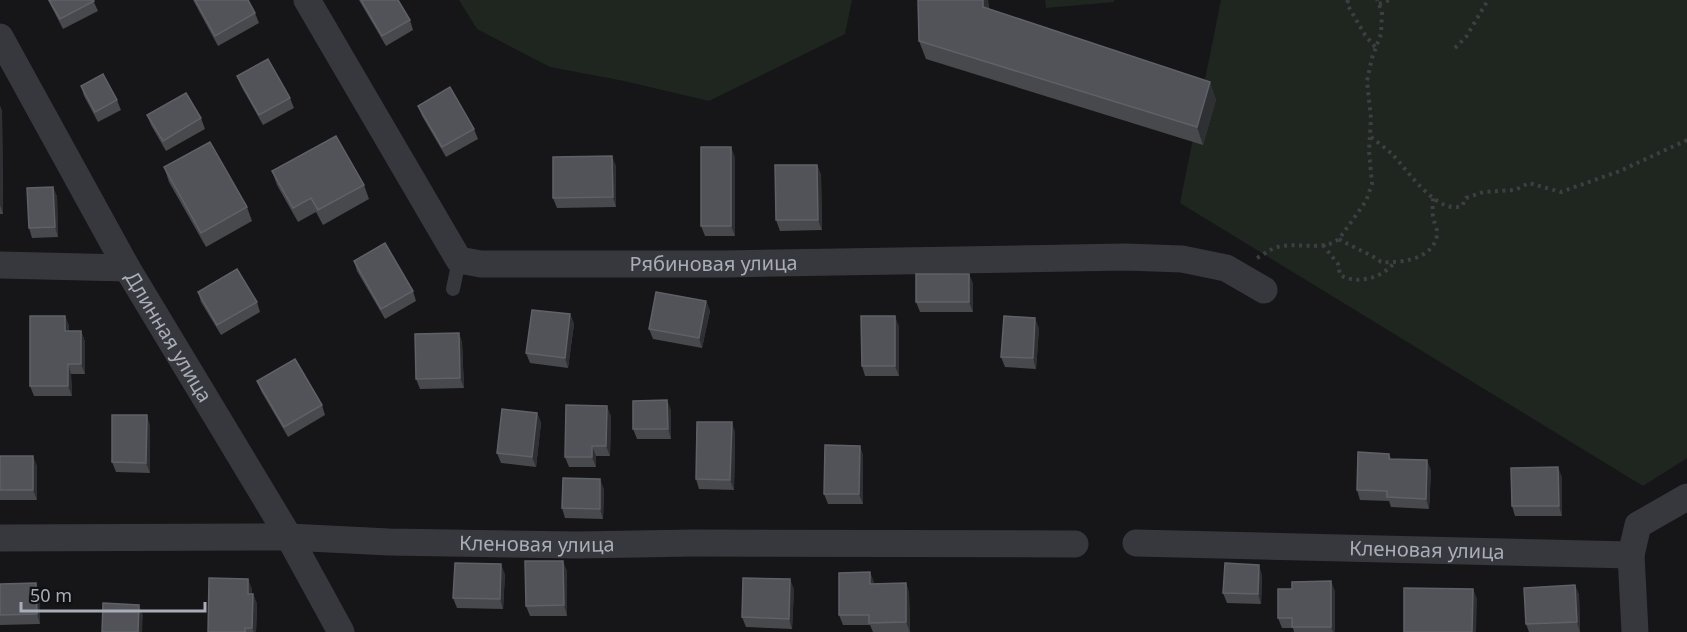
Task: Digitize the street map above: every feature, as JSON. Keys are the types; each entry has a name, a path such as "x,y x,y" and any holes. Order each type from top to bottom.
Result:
{"street":[{"path":"307,0 459,260"},
{"name":"Длинная улица","path":"0,37 127,268 289,537 341,632"},
{"name":"Рябиновая улица","path":"459,260 481,264 613,264 1125,257 1182,259 1226,268 1264,290"},
{"path":"0,265 127,268"},
{"path":"1635,632 1631,555 1638,525 1687,497"},
{"name":"Кленовая улица","path":"0,538 289,537 389,542 578,546 693,543 1075,544"},
{"name":"Кленовая улица","path":"1136,543 1631,555"}],"lane":[{"path":"453,289 459,260"}],"path":[{"path":"1348,0 1347,4 1365,35 1376,48"},
{"path":"1248,263 1274,248 1285,245 1305,247 1334,243 1366,201 1372,184 1369,152 1371,118 1367,81 1382,34 1382,12 1378,2 1390,0"},
{"path":"1455,48 1466,37 1488,0"},
{"path":"1370,136 1392,155 1420,186 1446,206 1454,209 1462,206 1466,198 1483,192 1515,190 1529,183 1561,192 1620,171 1687,140"},
{"path":"1339,239 1381,262 1406,262 1425,254 1434,243 1437,233 1433,217 1432,196"},
{"path":"1323,245 1338,264 1340,275 1347,279 1361,280 1387,271 1394,263"}],"shaded area":[{"path":"459,0 852,0 845,34 709,101 550,67 477,29"},
{"path":"1045,0 1114,0 1114,2 1046,8"},
{"path":"1221,0 1687,0 1687,458 1643,486 1180,203"}],"building":[{"path":"49,0 93,0 94,1 60,19"},
{"path":"195,0 248,0 255,13 215,36"},
{"path":"361,0 398,0 410,20 382,36"},
{"path":"918,0 983,0 983,7 1210,82 1197,127 919,41"},
{"path":"268,59 290,98 259,115 237,76"},
{"path":"103,74 117,100 95,112 81,86"},
{"path":"450,87 474,129 442,147 418,106"},
{"path":"186,93 201,118 163,141 147,115"},
{"path":"336,136 364,185 318,210 311,198 293,208 272,171"},
{"path":"210,142 247,207 201,233 164,167"},
{"path":"701,147 731,147 731,226 701,226"},
{"path":"612,156 613,197 553,198 553,157"},
{"path":"775,165 817,165 818,220 776,220"},
{"path":"53,187 55,227 29,228 27,188"},
{"path":"385,243 413,291 381,309 354,261"},
{"path":"237,269 257,302 217,325 198,292"},
{"path":"916,274 969,274 969,302 916,302"},
{"path":"656,292 706,301 699,338 649,329"},
{"path":"532,310 570,314 565,358 526,353"},
{"path":"30,316 65,316 65,331 81,331 81,364 68,364 68,386 30,386"},
{"path":"861,316 895,316 895,366 862,366"},
{"path":"1004,316 1035,318 1033,358 1001,357"},
{"path":"459,333 460,378 416,379 415,334"},
{"path":"295,359 322,405 284,427 257,381"},
{"path":"667,400 668,429 633,429 633,401"},
{"path":"566,405 607,406 606,446 592,446 592,457 565,457"},
{"path":"502,409 537,413 532,457 497,453"},
{"path":"112,415 147,415 146,463 112,462"},
{"path":"697,422 732,422 730,480 696,479"},
{"path":"825,445 860,446 859,494 824,494"},
{"path":"1358,452 1389,454 1389,459 1427,460 1426,499 1387,497 1387,491 1357,490"},
{"path":"0,456 33,456 33,490 0,490"},
{"path":"1558,467 1559,506 1512,506 1511,468"},
{"path":"563,478 600,479 600,509 562,508"},
{"path":"525,561 563,561 564,605 526,606"},
{"path":"455,563 501,564 500,599 453,598"},
{"path":"1225,563 1259,565 1258,594 1223,593"},
{"path":"870,572 870,584 906,583 906,622 869,623 869,615 839,615 839,573"},
{"path":"209,578 248,579 248,594 253,594 252,628 245,628 245,632 208,632"},
{"path":"743,578 790,579 789,619 742,617"},
{"path":"1331,581 1331,627 1292,627 1292,618 1278,618 1278,589 1292,589 1292,582"},
{"path":"36,583 37,614 0,615 0,584"},
{"path":"1575,585 1577,622 1526,624 1524,588"},
{"path":"1404,588 1473,589 1472,632 1404,632"},
{"path":"103,603 139,605 138,632 102,632"}]}
